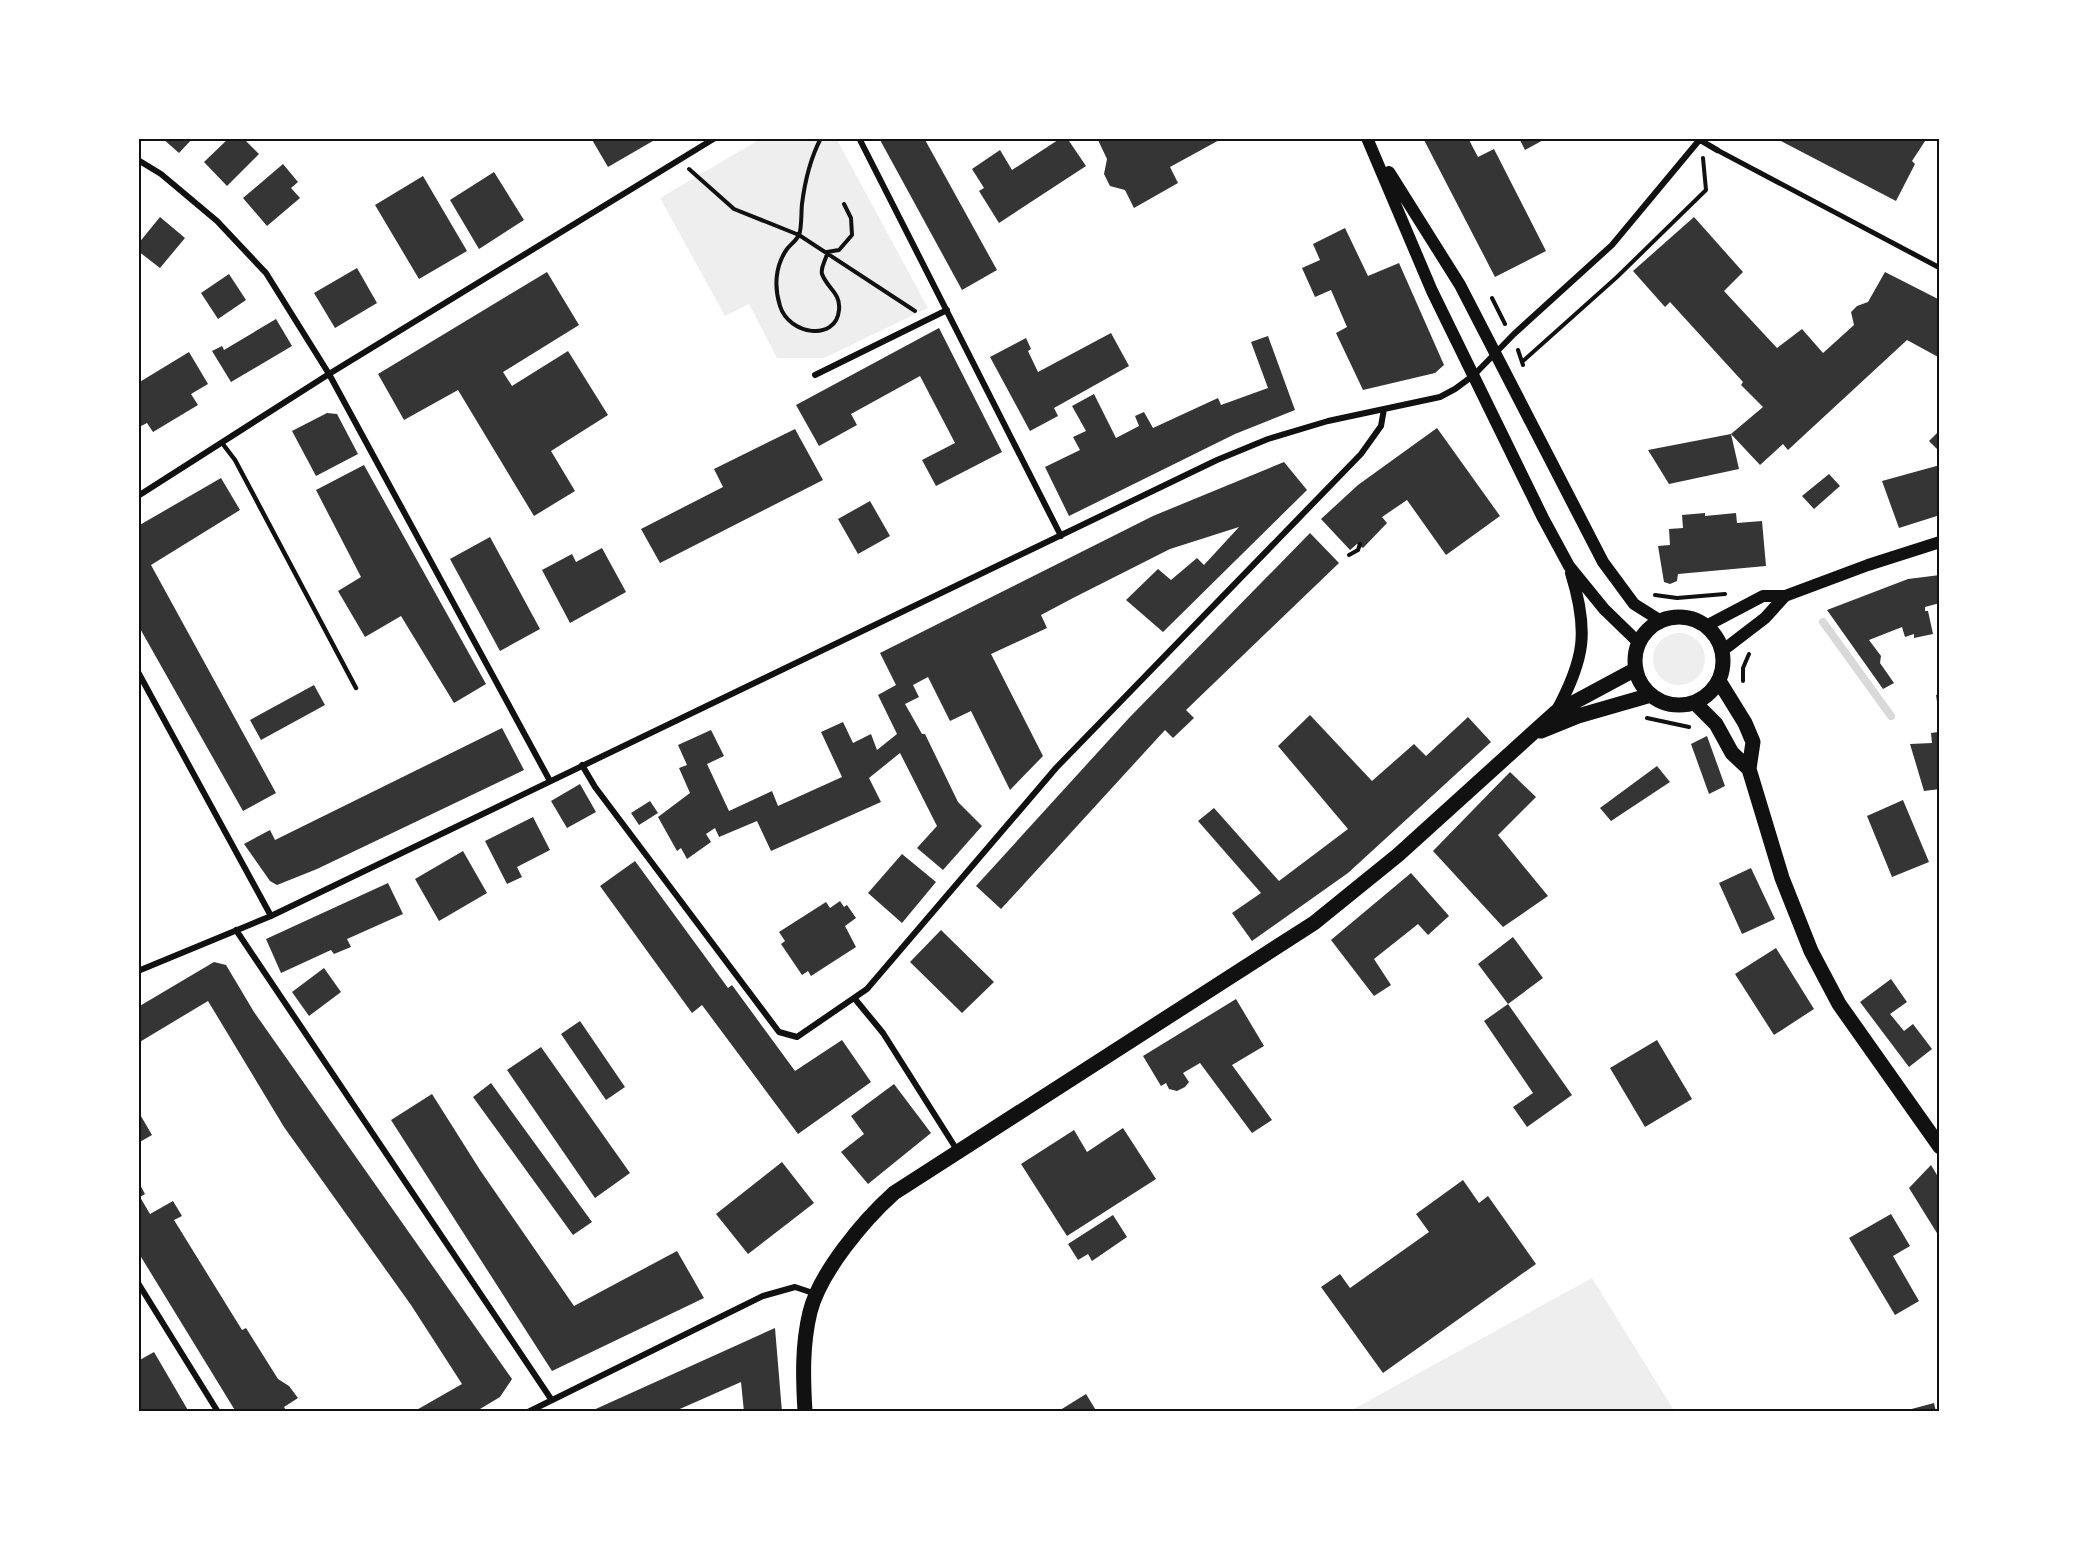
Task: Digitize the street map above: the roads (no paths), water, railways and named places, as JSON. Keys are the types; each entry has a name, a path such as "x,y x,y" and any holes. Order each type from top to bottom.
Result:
{"main road":[{"path":"1370,142 1455,276 1603,562 1634,604 1661,621"},
{"path":"1370,142 1432,291 1569,566 1580,601 1584,628 1576,671 1556,712"},
{"path":"1706,626 1762,596 1785,596 1868,565 1940,542"},
{"path":"1569,566 1604,609 1639,643"},
{"path":"1722,651 1765,618 1785,596"},
{"path":"1684,618 1706,626 1716,638 1722,651 1723,666 1719,681 1709,694 1695,703 1671,705 1651,695 1641,683 1635,669 1639,643 1648,630 1661,621 1684,618"},
{"path":"804,1412 805,1343 811,1309 856,1232 872,1212 894,1192 1329,912 1398,855 1556,712 1635,669"},
{"path":"1719,681 1745,723 1753,742 1749,769 1782,879 1810,951 1826,982 1940,1147"},
{"path":"1525,739 1578,716 1651,695"},
{"path":"1695,703 1716,724 1732,753 1749,769"}],"street":[{"path":"138,496 329,374 679,161 707,140 715,138"},
{"path":"859,138 1061,536"},
{"path":"138,971 271,916 1217,460 1268,439 1440,397 1474,375 1612,245 1701,139 1717,150 1940,268"},
{"path":"138,160 162,174 217,221 266,273 329,374 550,781"},
{"path":"815,375 947,310"},
{"path":"582,765 595,787 779,1032 797,1037 867,989 1056,768 1361,454 1381,426 1384,409"},
{"path":"138,672 271,916"},
{"path":"236,930 551,1399"},
{"path":"855,999 883,1033 958,1152"},
{"path":"138,1283 218,1412"},
{"path":"528,1412 763,1296 795,1287 818,1294"}],"lane":[{"path":"222,442 236,460 356,688"}],"waterway":[{"path":"1823,622 1891,716"}]}
